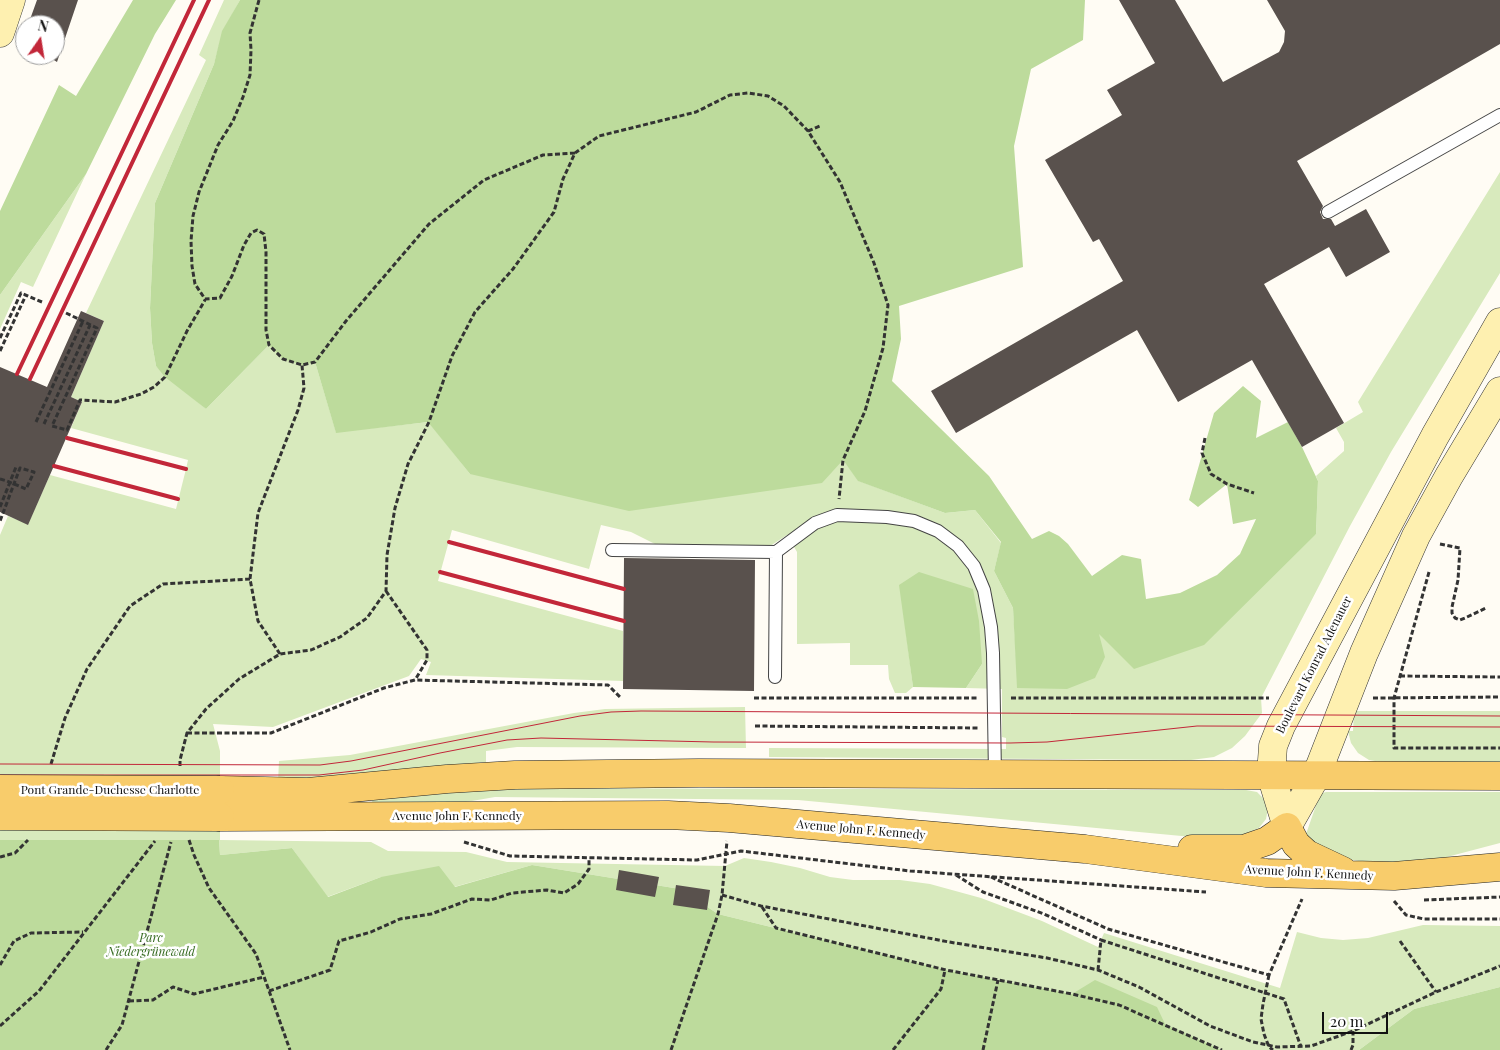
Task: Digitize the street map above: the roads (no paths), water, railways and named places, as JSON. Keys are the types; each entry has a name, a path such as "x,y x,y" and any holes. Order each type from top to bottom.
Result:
{"main road":[{"path":"0,33 11,0"},
{"name":"Boulevard Konrad Adenauer","path":"1287,827 1271,775 1273,746 1434,436 1500,322"},
{"path":"1086,849 1244,849 1267,841 1287,827 1316,776 1364,653 1416,536 1449,476 1500,391"},
{"name":"Pont Grande-Duchesse Charlotte","path":"0,789 308,792 447,779 515,775 709,773 994,775"},
{"path":"994,775 1500,776"},
{"name":"Avenue John F. Kennedy","path":"220,817 668,815 729,818 1086,849 1266,873 1394,876 1500,867"},
{"name":"Pont Grande-Duchesse Charlotte","path":"0,816 220,817"},
{"path":"1287,827 1296,844 1307,854 1353,876"}],"lane":[{"path":"1328,212 1500,115"},
{"path":"612,550 776,552 815,524 837,515 914,520 938,531 958,546 974,566 984,590 991,627 993,652 994,775"},
{"path":"775,677 776,552"}],"tram line":[{"path":"0,764 320,765 351,761 580,716 641,711 1500,716"},
{"path":"0,775 319,775 363,770 507,740 541,738 713,742 1010,743 1047,742 1197,726 1500,727"}],"railway":[{"path":"17,374 194,0"},
{"path":"30,379 209,0"},
{"path":"67,438 186,469"},
{"path":"54,466 178,499"},
{"path":"449,542 624,589"},
{"path":"440,572 624,621"}],"park label":[{"name":"Parc Niedergrünewald","path":"151,945"}]}
